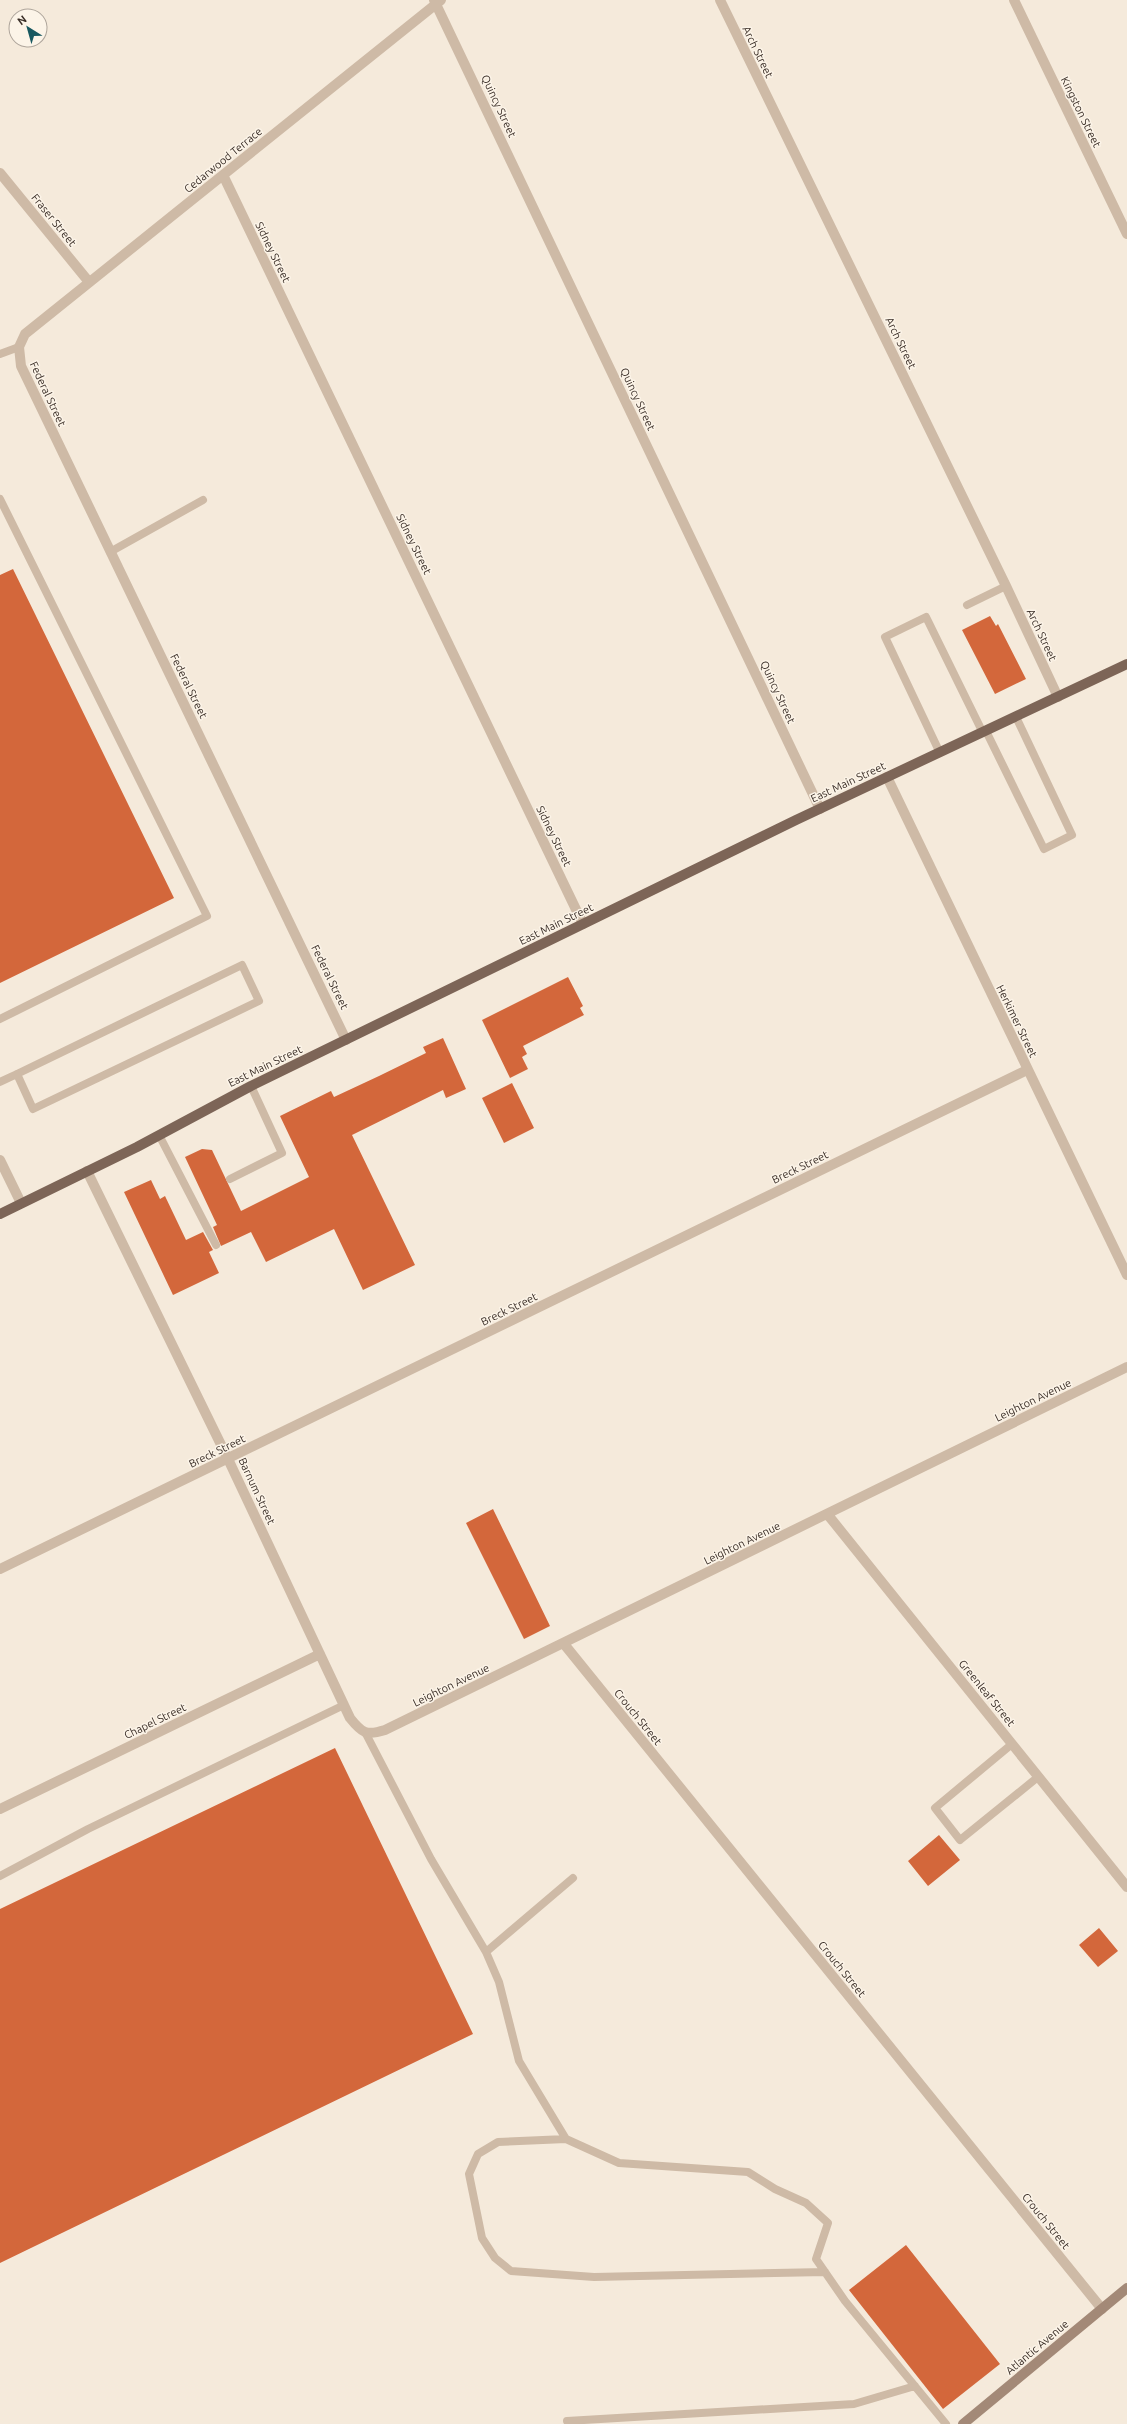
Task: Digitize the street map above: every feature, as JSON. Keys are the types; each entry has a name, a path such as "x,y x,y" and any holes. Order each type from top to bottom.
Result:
{"main road":[{"name":"East Main Street","path":"0,1214 159,1135 251,1086 820,809 1127,664"},
{"name":"Atlantic Avenue","path":"963,2424 1127,2288"}],"street":[{"name":"Arch Street","path":"720,0 1006,586 1058,697"},
{"name":"Kingston Street","path":"1014,0 1127,234"},
{"name":"Cedarwood Terrace","path":"20,344 25,334 437,1"},
{"name":"Quincy Street","path":"437,1 820,809"},
{"name":"Fraser Street","path":"0,173 89,282"},
{"name":"Sidney Street","path":"223,175 583,924"},
{"name":"Federal Street","path":"20,344 21,366 346,1040"},
{"name":"Herkimer Street","path":"887,777 1127,1274"},
{"name":"Breck Street","path":"0,1569 1028,1070"},
{"path":"0,1160 21,1203"},
{"name":"Barnum Street","path":"87,1171 228,1459 344,1705 354,1723 365,1732"},
{"name":"Leighton Avenue","path":"365,1732 373,1734 385,1730 828,1515 1127,1367"},
{"name":"Greenleaf Street","path":"828,1515 1127,1887"},
{"name":"Crouch Street","path":"564,1644 1102,2309"},
{"name":"Chapel Street","path":"0,1809 320,1654"}],"lane":[{"path":"0,354 20,344"},
{"path":"0,499 207,916 0,1019"},
{"path":"110,552 203,500"},
{"path":"967,605 1006,586"},
{"path":"940,753 885,637 926,617 1044,849 1072,836 1016,717"},
{"path":"0,1082 242,965 259,1001 33,1109 17,1074"},
{"path":"230,1179 282,1153 251,1086"},
{"path":"159,1135 216,1245"},
{"path":"0,1876 88,1830 344,1705"},
{"path":"365,1732 430,1860 486,1952 499,1982 519,2060 566,2139"},
{"path":"1012,1744 935,1808 960,1840 1038,1777"},
{"path":"486,1952 573,1878"},
{"path":"825,2272 594,2277 511,2271 495,2258 482,2238 469,2174 478,2154 498,2142 566,2139 619,2163 748,2172 775,2189 806,2203 828,2223 816,2259 825,2272 845,2301 946,2424"},
{"path":"567,2421 854,2404 915,2386"}],"building":[{"path":"13,569 174,898 0,983 0,575"},
{"path":"990,616 996,626 998,624 1026,679 995,694 962,630"},
{"path":"568,977 583,1006 580,1008 584,1015 523,1046 527,1054 522,1057 528,1069 510,1078 482,1020"},
{"path":"443,1038 466,1089 446,1098 443,1090 352,1135 415,1265 363,1290 334,1229 266,1262 251,1232 221,1246 213,1227 217,1225 185,1157 202,1149 212,1150 241,1211 309,1177 280,1116 331,1091 334,1097 379,1076 426,1053 423,1047"},
{"path":"512,1083 534,1128 504,1143 482,1098"},
{"path":"151,1180 160,1199 165,1196 186,1240 203,1232 213,1250 209,1252 219,1273 173,1295 124,1192"},
{"path":"493,1509 550,1626 524,1639 466,1523"},
{"path":"335,1748 473,2034 0,2263 0,1909"},
{"path":"939,1835 960,1860 928,1886 908,1861"},
{"path":"1099,1928 1118,1951 1098,1967 1079,1945"},
{"path":"906,2245 1000,2364 943,2409 849,2290"}]}
